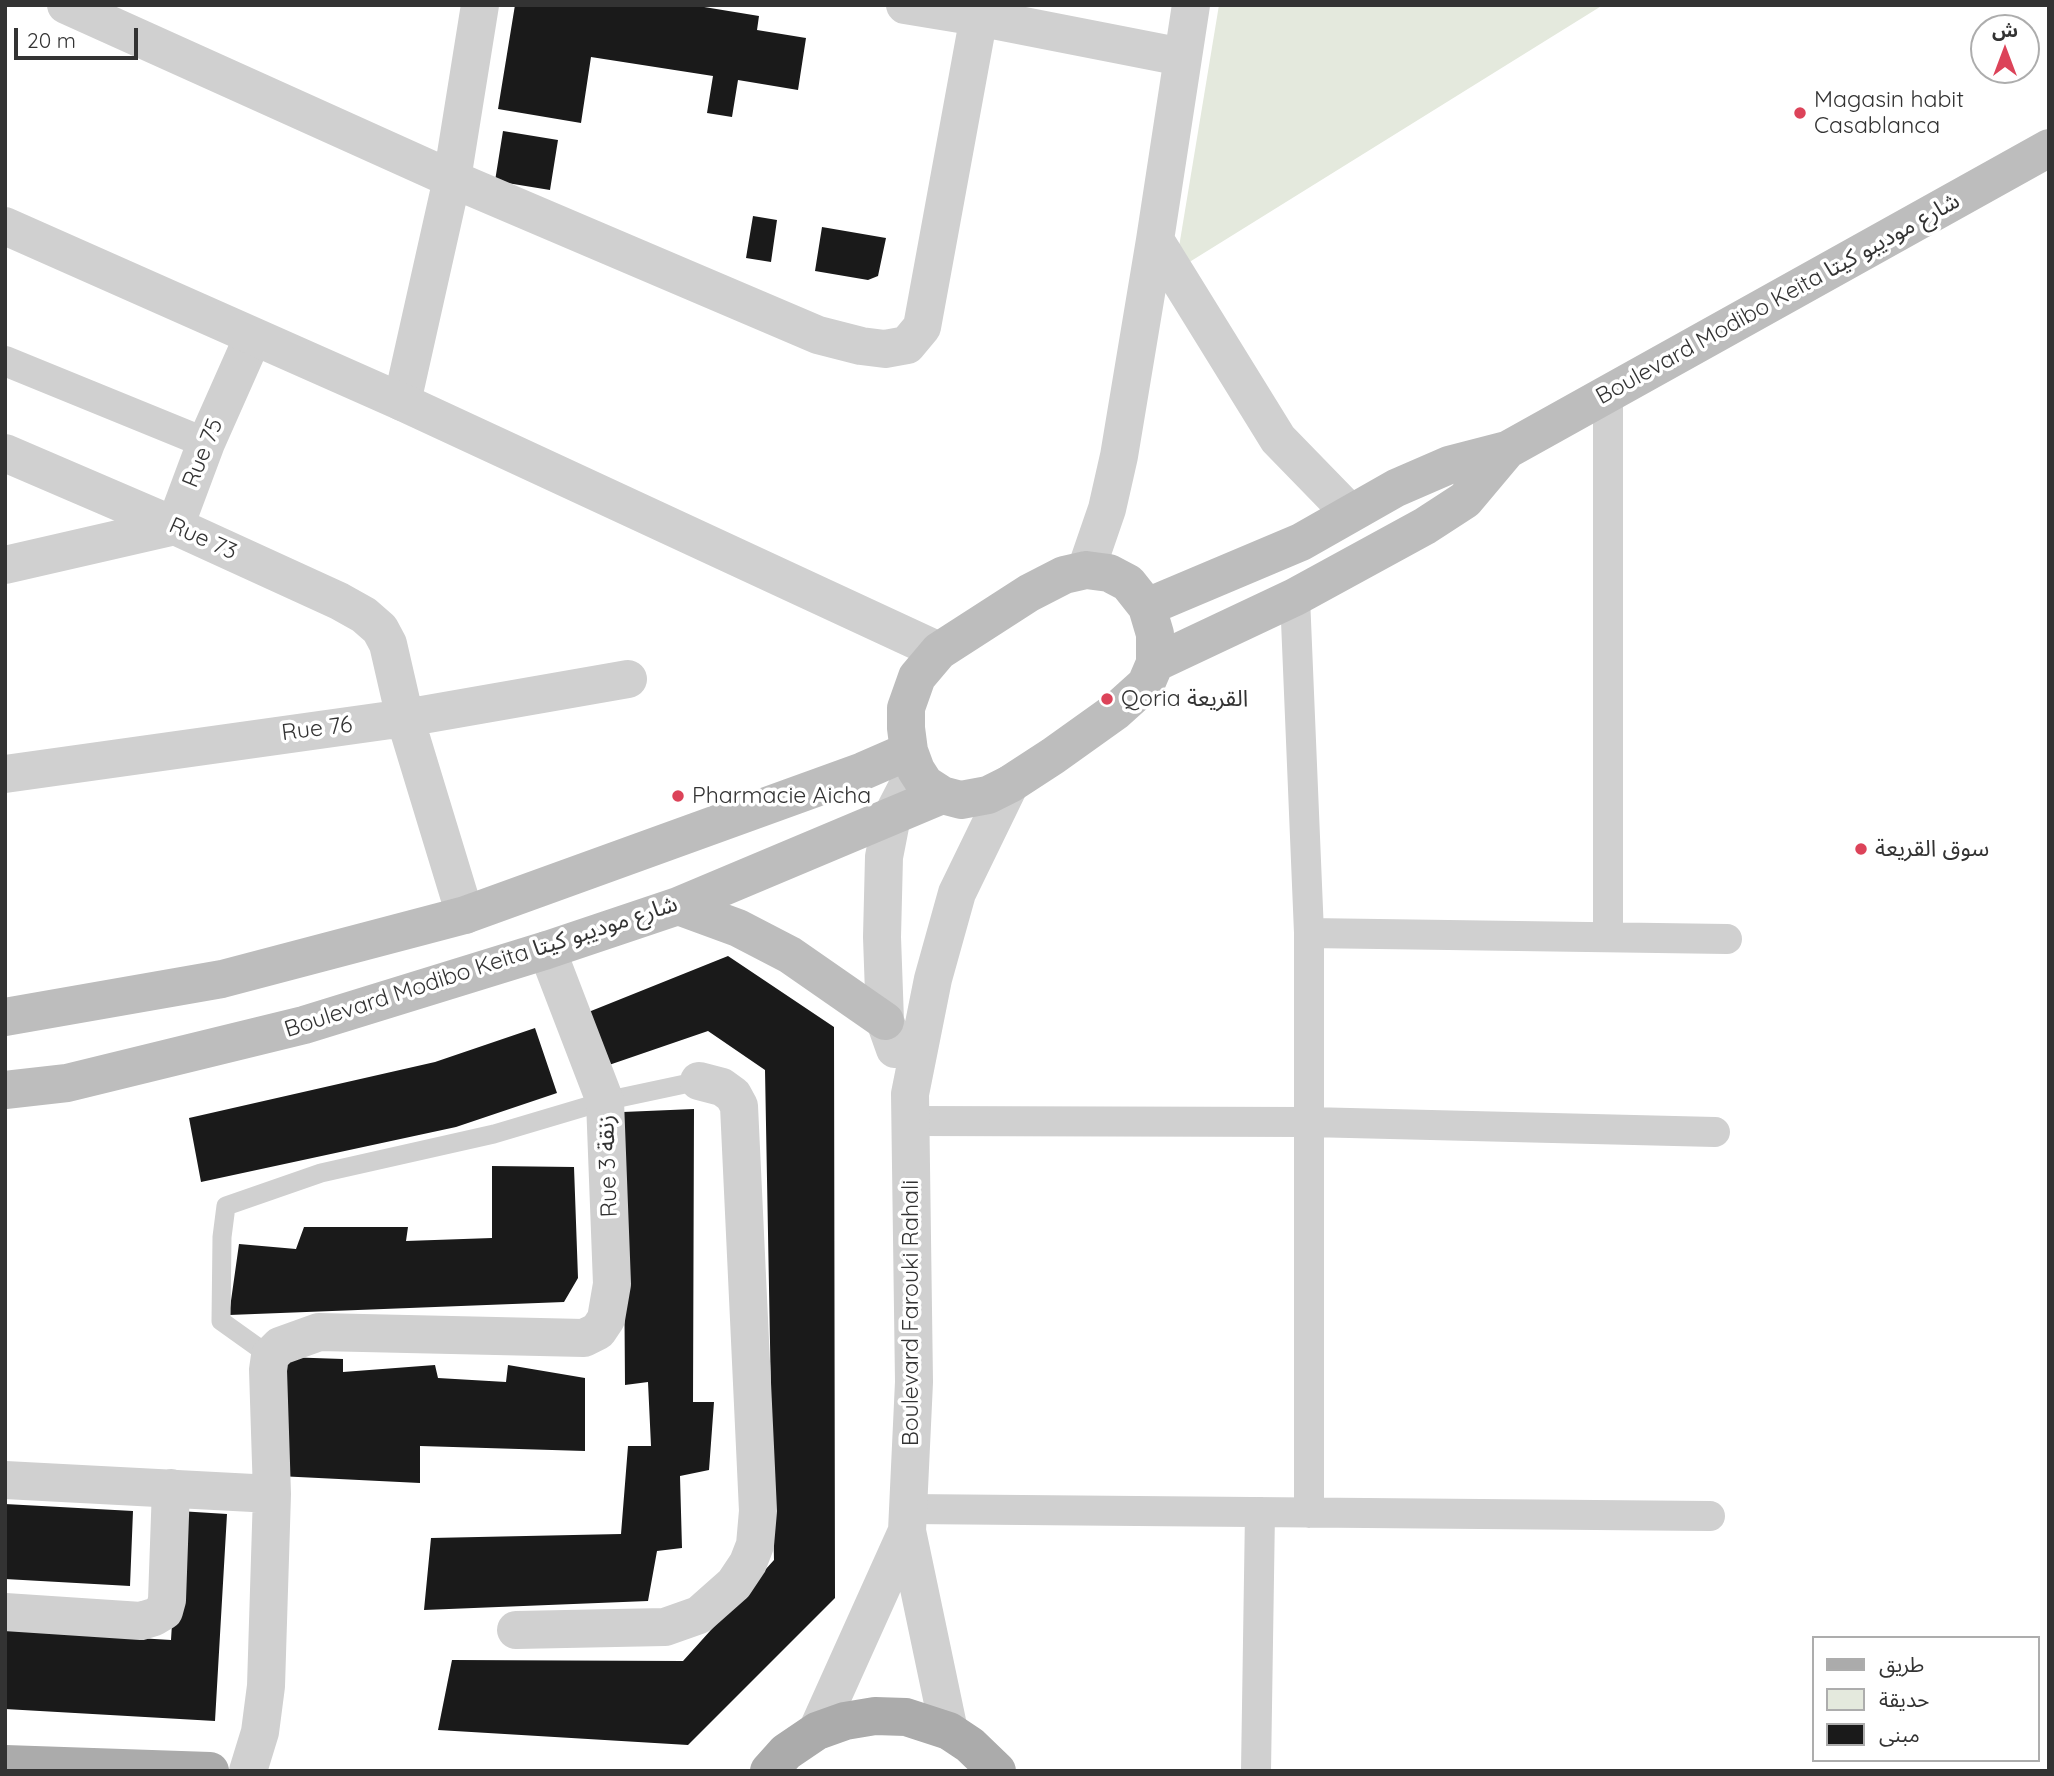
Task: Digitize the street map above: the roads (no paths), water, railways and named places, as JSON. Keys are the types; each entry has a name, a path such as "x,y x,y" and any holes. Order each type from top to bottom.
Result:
{"main road":[{"name":"Boulevard Modibo Keita شارع موديبو كيتا","path":"1147,607 1301,542 1396,488 1449,466 1507,450 2049,148"},
{"name":"Boulevard Modibo Keita شارع موديبو كيتا","path":"1155,663 1295,597 1425,526 1465,500 1507,450"},
{"path":"5,1017 222,979 465,915 863,771 922,772 961,800 988,795 1010,784 1116,711 1146,684 1155,663 1155,634 1147,607 1128,583 1109,573 1086,570 1064,575 1029,593 939,651 917,677 905,708 922,772"},
{"name":"Boulevard Modibo Keita شارع موديبو كيتا","path":"5,1090 67,1083 304,1025 547,950 678,906 892,816"},
{"path":"678,906 738,928 790,954 885,1021"},
{"path":"769,1771 786,1752 817,1731 860,1717 891,1716 920,1721 949,1731 970,1745 997,1771"},
{"path":"5,1764 209,1771"}],"street":[{"path":"66,5 453,180 818,335 861,346 886,349 907,345 922,327 980,11"},
{"path":"905,5 980,11 1182,57"},
{"path":"1086,570 1107,509 1119,456 1191,5"},
{"path":"402,402 453,180 479,6"},
{"path":"5,226 402,402 939,651"},
{"path":"1155,240 1278,439 1350,513"},
{"name":"Rue 75","path":"175,526 206,443 253,337"},
{"path":"5,361 206,443"},
{"path":"1608,394 1608,937"},
{"name":"Rue 73","path":"5,453 175,526 364,615 380,629 388,644 405,718"},
{"path":"5,565 175,526"},
{"path":"1295,597 1309,933 1309,1513"},
{"name":"Rue 76","path":"5,774 405,718 628,680"},
{"path":"405,718 465,915"},
{"name":"Boulevard Farouki Rahali","path":"910,1107 885,1021 882,937 884,857 892,816 922,772"},
{"name":"Boulevard Farouki Rahali","path":"949,1731 907,1520 914,1382 910,1107 933,979 957,894 1010,784"},
{"path":"1309,933 1727,939"},
{"name":"Rue 3 زنقة","path":"270,1356 280,1346 319,1332 584,1338 598,1331 606,1319 612,1284 605,1101 547,950"},
{"path":"516,1630 665,1627 699,1615 734,1584 748,1563 755,1545 758,1511 739,1106 733,1095 722,1087 699,1082"},
{"path":"910,1107 1309,1122 1715,1132"},
{"path":"248,1771 260,1732 267,1686 272,1494 268,1370 270,1356"},
{"path":"5,1480 272,1494"},
{"path":"5,1612 141,1620 155,1617 164,1611 167,1600 171,1488"},
{"path":"907,1520 1260,1512 1710,1516"},
{"path":"1256,1771 1260,1512"},
{"name":"Boulevard Farouki Rahali","path":"817,1731 907,1520"}],"lane":[{"path":"270,1356 220,1321 223,1212 226,1206 321,1173 494,1133 605,1101 699,1082"}],"place":[{"name":"Magasin habit Casablanca","path":"1800,113"},
{"name":"Qoria القريعة","path":"1107,699"},
{"name":"Pharmacie Aicha","path":"678,796"},
{"name":"سوق القريعة","path":"1861,849"}]}
